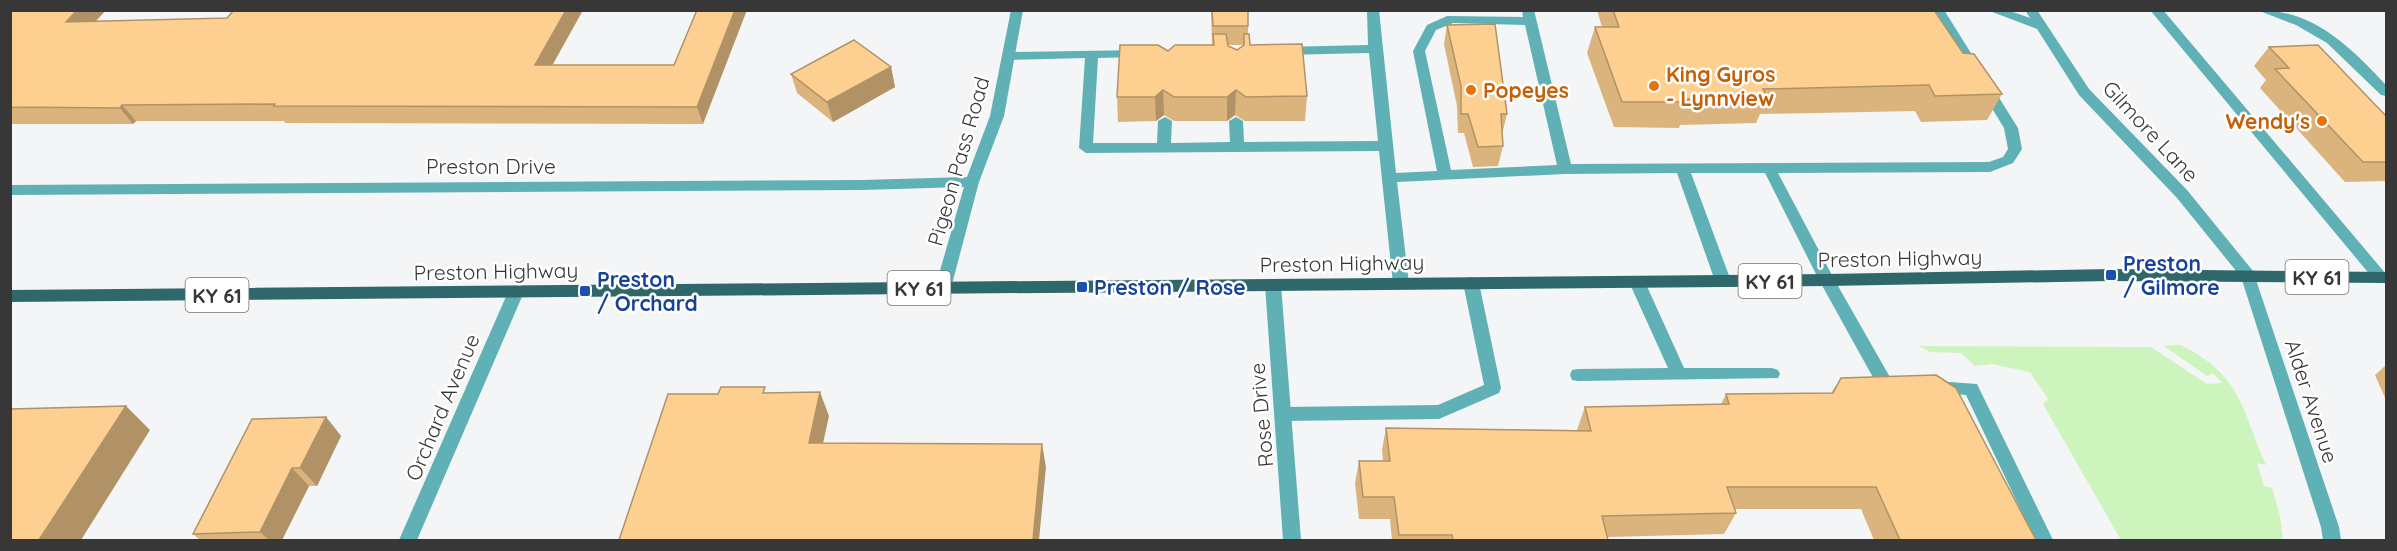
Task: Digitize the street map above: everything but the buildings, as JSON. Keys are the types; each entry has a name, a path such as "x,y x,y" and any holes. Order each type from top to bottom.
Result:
{"main road":[{"name":"Preston Highway","path":"10,296 1637,282 2111,275 2384,278"}],"street":[{"name":"Pigeon Pass Road","path":"943,288 972,182 998,116 1017,10"},
{"path":"1372,10 1401,284"},
{"path":"1389,178 1565,169 1990,167 2008,160 2015,149 2011,128 1938,10"},
{"path":"1993,10 2041,26"},
{"name":"Gilmore Lane","path":"2031,10 2084,92 2182,194 2248,275"},
{"path":"2156,10 2384,278"},
{"path":"2263,10 2281,14 2315,28 2348,52 2386,92"},
{"path":"1445,175 1419,51 1431,28 1451,19 1529,16 1565,169"},
{"path":"1270,51 1376,49"},
{"path":"1009,56 1157,53"},
{"path":"1092,54 1086,148 1386,146"},
{"path":"1236,121 1237,147"},
{"path":"1164,148 1166,122"},
{"path":"1682,167 1723,281"},
{"path":"1769,168 1827,280 1886,385 1971,389 2044,540"},
{"name":"Preston Drive","path":"10,190 862,185 972,182"},
{"name":"Alder Avenue","path":"2248,275 2330,527 2332,540"},
{"path":"1637,282 1678,374"},
{"path":"1284,414 1439,412 1493,388 1471,283"},
{"name":"Rose Drive","path":"1273,285 1292,540"},
{"name":"Orchard Avenue","path":"408,540 516,292"},
{"path":"1578,375 1772,374"}],"green space":[{"path":"2181,345 2216,369 2237,395 2266,465 2257,463 2264,486 2272,488 2280,516 2283,540 2121,540 2043,404 2048,399 2030,372 1992,364 1975,366 1961,353 1930,352 1919,346 2151,347 2207,384 2222,383 2213,373 2207,376 2164,346"}],"place":[{"name":"King Gyros - Lynnview","path":"1654,86"},
{"name":"Popeyes","path":"1471,90"},
{"name":"Wendy's","path":"2322,121"},
{"name":"Preston / Gilmore","path":"2111,275"},
{"name":"Preston / Rose","path":"1082,287"},
{"name":"Preston / Orchard","path":"585,291"}]}
